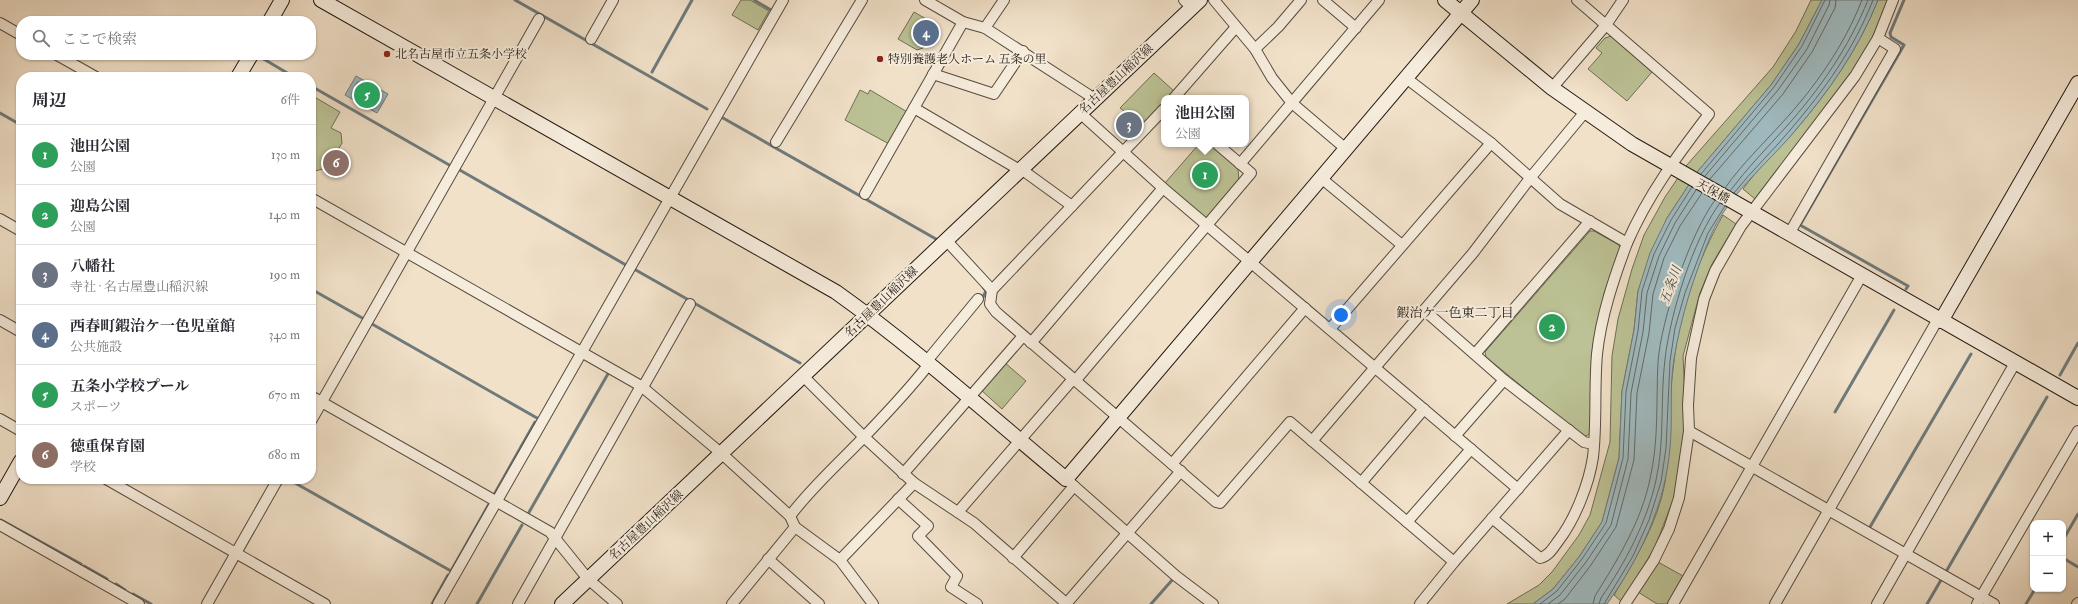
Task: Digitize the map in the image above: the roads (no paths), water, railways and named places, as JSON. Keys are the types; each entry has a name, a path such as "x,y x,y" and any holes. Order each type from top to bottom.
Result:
{"street":[{"path":"273,16 282,0"},
{"path":"321,0 836,292 868,314 1020,440 1176,576 1212,604"},
{"path":"591,39 613,0"},
{"path":"438,604 782,0"},
{"path":"776,142 862,0"},
{"path":"926,0 963,22 985,28 1023,51 1095,99"},
{"path":"985,28 1004,0"},
{"path":"1214,0 1255,49 1272,78 1292,103 1346,149"},
{"path":"1255,49 1278,27 1301,0"},
{"path":"1323,0 1356,28"},
{"path":"1240,164 1379,0"},
{"name":"天保橋","path":"1445,0 1552,88 1620,136 1674,169 2078,398"},
{"path":"1013,558 1118,417 1472,0"},
{"path":"1492,518 1540,558 1546,557 1563,534 1577,510 1592,458 1594,444 1597,353 1604,315 1615,275 1637,220 1674,169 1710,114 1577,0"},
{"path":"1552,88 1606,25 1623,0"},
{"path":"1625,604 1654,560 1669,529 1679,498 1689,431 1688,406 1691,358 1704,300 1715,271 1749,211 1855,76 1878,38 1893,0"},
{"name":"名古屋豊山稲沢線","path":"562,604 1095,99 1192,3"},
{"path":"316,412 539,19"},
{"path":"865,194 963,22"},
{"path":"0,23 16,32"},
{"path":"1177,95 1236,26"},
{"path":"1789,234 1895,49 1878,38"},
{"path":"933,74 994,94 1023,51"},
{"path":"66,60 87,72"},
{"path":"241,72 248,60"},
{"path":"1406,78 1491,143 1560,204 1627,243"},
{"path":"1774,604 2078,83"},
{"path":"914,108 1018,169 1021,169 1072,206"},
{"path":"1161,112 992,290 990,304 996,312 1216,502 1220,503 1290,422 1454,562"},
{"path":"1312,441 1474,253 1531,177 1585,112"},
{"path":"1080,113 1122,153 1518,489"},
{"path":"1330,329 1491,143"},
{"path":"958,512 1074,380 1251,173 1220,147"},
{"path":"1321,178 1402,246"},
{"path":"903,474 1163,188"},
{"path":"316,201 642,386 721,453 790,516 795,527 840,560 873,604"},
{"path":"0,219 16,228"},
{"path":"1474,354 1590,221"},
{"path":"946,240 992,290"},
{"path":"1673,604 1862,275"},
{"path":"790,516 808,492 864,437 914,383 927,363 978,300"},
{"path":"518,604 690,304"},
{"path":"1172,464 1305,308"},
{"path":"1424,310 1504,380 1584,442 1594,444"},
{"path":"0,320 16,329"},
{"path":"1876,604 2015,363"},
{"path":"803,376 903,474 974,523 1066,604 1181,471"},
{"path":"1455,436 1504,380"},
{"path":"316,399 496,501 556,537 588,579 617,604"},
{"path":"1361,483 1424,409"},
{"path":"0,419 16,428"},
{"path":"1420,604 1454,562 1569,430"},
{"path":"1689,431 1905,554 1979,600 1994,604"},
{"path":"1979,600 2078,431"},
{"path":"1407,522 1471,449"},
{"path":"0,498 16,470"},
{"path":"840,560 914,483"},
{"path":"115,484 325,604"},
{"path":"207,604 275,484"},
{"path":"898,499 928,526 918,536 957,576 950,588 977,604"},
{"path":"0,525 139,604"},
{"path":"732,604 795,527"},
{"path":"768,559 819,604"}],"water":[{"name":"五条川","path":"1822,0 1878,0 1852,53 1831,85 1794,132 1738,193 1719,220 1711,235 1699,265 1680,327 1673,370 1671,392 1671,437 1667,469 1657,510 1640,549 1630,568 1607,604 1533,604 1553,589 1579,557 1602,522 1619,458 1622,391 1634,330 1638,291 1650,253 1667,218 1698,171 1771,85 1799,44"},
{"path":"356,76 388,94 377,113 345,95"}],"waterway":[{"path":"515,0 707,109"},
{"path":"652,72 692,0"},
{"path":"754,0 771,10"},
{"path":"1904,0 1890,33 1891,37 1904,45 1800,225 1908,286 1906,289"},
{"path":"265,60 286,72"},
{"path":"316,89 451,166"},
{"path":"0,113 16,122"},
{"path":"723,118 936,239"},
{"path":"458,169 626,265"},
{"path":"634,269 800,363"},
{"path":"981,301 986,291 983,287"},
{"path":"316,292 364,319"},
{"path":"1835,412 1894,310"},
{"path":"372,324 537,418"},
{"path":"2060,375 2078,343"},
{"path":"1870,527 1971,354"},
{"path":"528,514 609,372"},
{"path":"1947,570 2047,397"},
{"path":"495,493 535,422"},
{"path":"297,484 451,571 489,504"},
{"path":"2066,535 2078,514"},
{"path":"1,520 81,564"},
{"path":"477,604 522,525"},
{"path":"2066,560 2078,567"},
{"path":"84,566 107,579"},
{"path":"432,604 448,575"},
{"path":"1151,604 1173,579"},
{"path":"1927,604 1941,580"},
{"path":"116,584 125,590"},
{"path":"2026,604 2033,592"},
{"path":"133,594 151,604"}],"place":[{"name":"西春町鍜治ケ一色児童館","path":"926,33"},
{"name":"北名古屋市立五条小学校","path":"387,54"},
{"name":"特別養護老人ホーム 五条の里","path":"880,59"},
{"name":"五条小学校プール","path":"367,95"},
{"name":"八幡社","path":"1129,125"},
{"name":"徳重保育園","path":"336,163"},
{"name":"池田公園","path":"1205,175"},
{"name":"迎島公園","path":"1552,327"}],"district":[{"name":"鍜治ケ一色東二丁目","path":"1455,312"}]}
